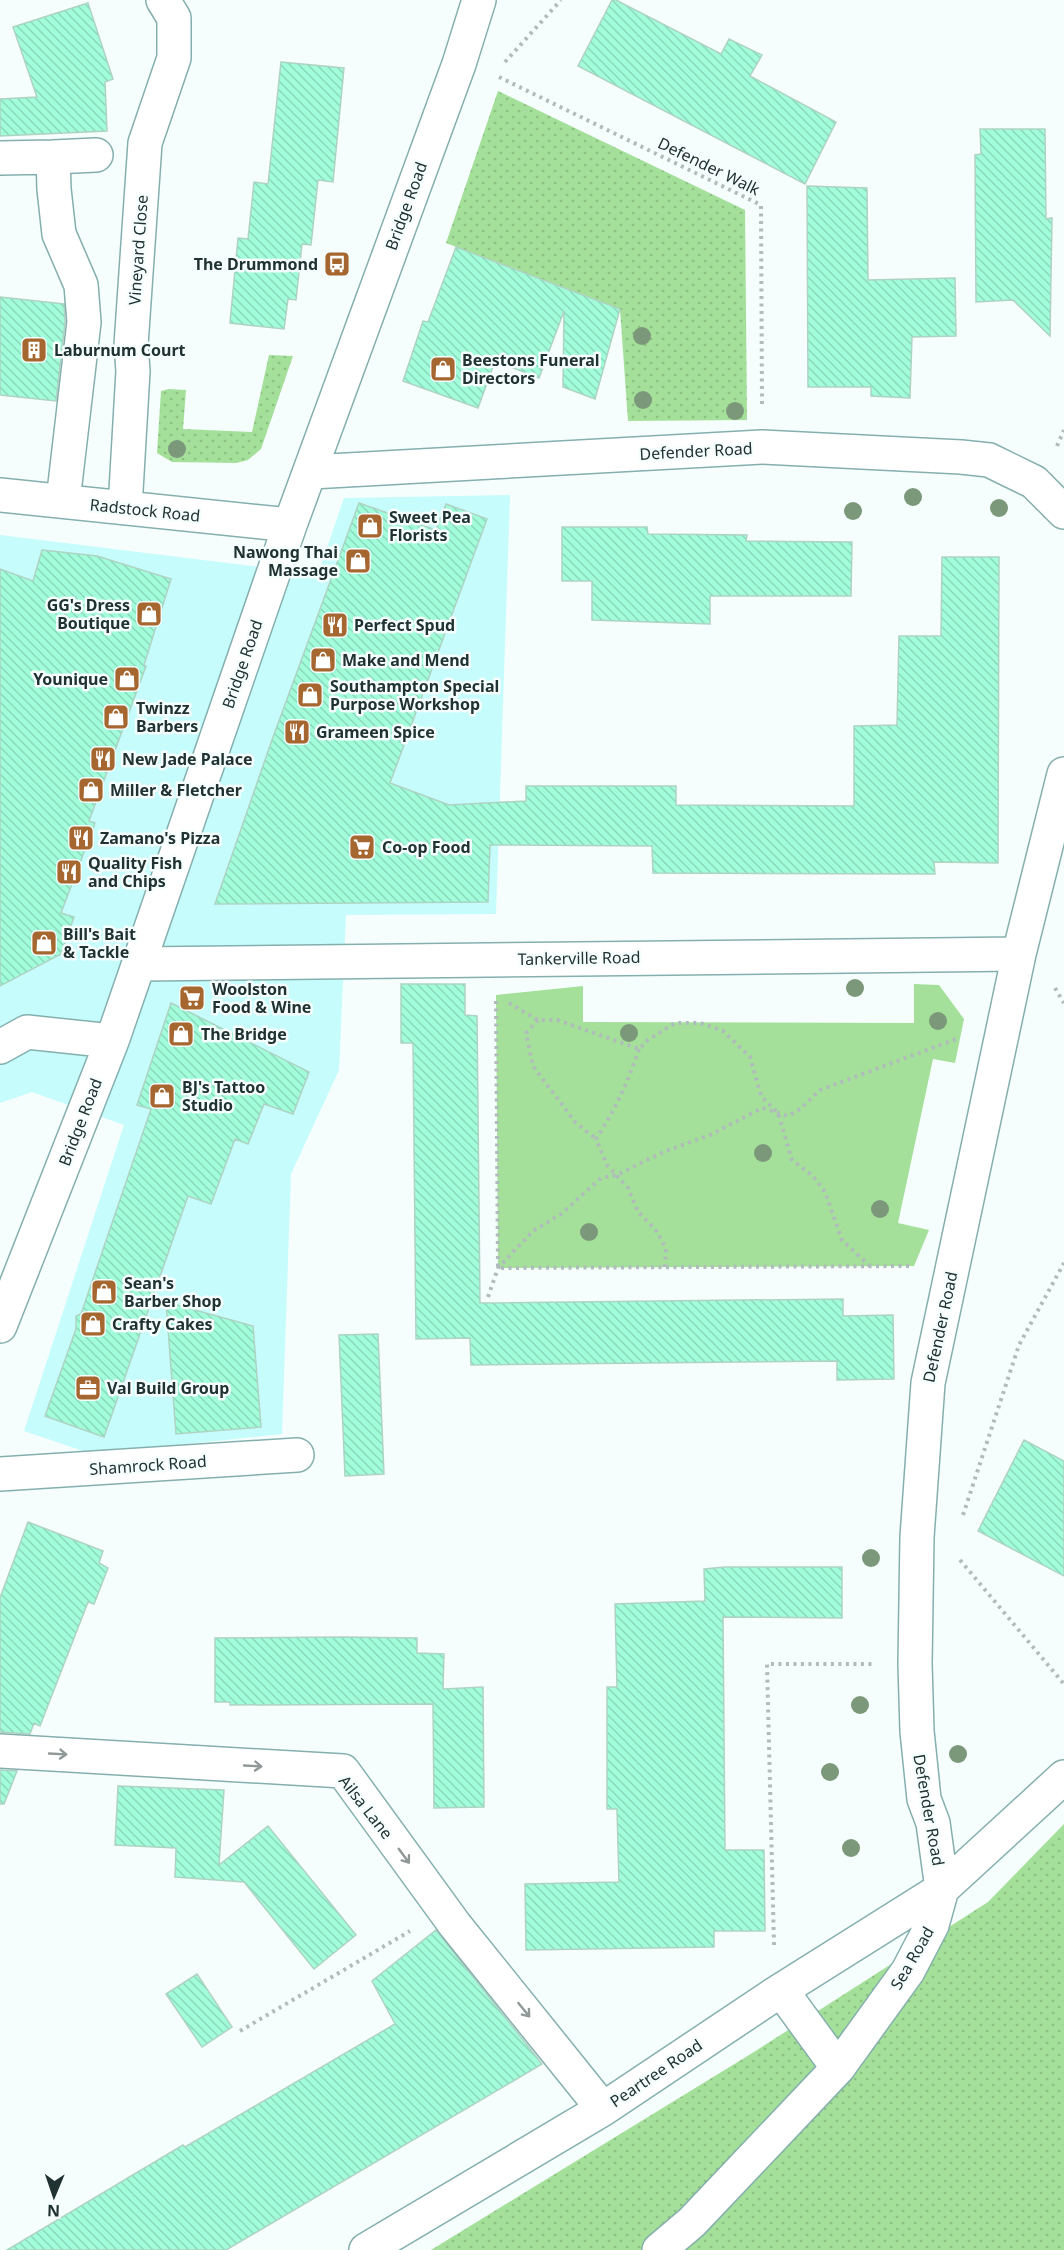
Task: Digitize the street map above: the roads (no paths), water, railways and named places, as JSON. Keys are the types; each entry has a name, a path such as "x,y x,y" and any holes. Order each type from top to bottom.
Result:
{"street":[{"name":"Vineyard Close","path":"124,508 133,372 131,345 145,143 174,58 174,18 163,0"},
{"name":"Bridge Road","path":"0,1326 112,1041 290,525 459,64 479,0"},
{"path":"0,158 96,155"},
{"path":"53,157 54,189 60,234 81,285 84,322 63,501"},
{"name":"Defender Road","path":"311,472 762,447 961,457 988,460 1034,482 1064,512"},
{"name":"Radstock Road","path":"0,495 290,525"},
{"name":"Defender Road","path":"942,1889 933,1822 924,1799 917,1731 915,1664 917,1557 928,1383 1019,954 1064,774"},
{"name":"Tankerville Road","path":"139,964 1019,954"},
{"path":"0,1047 27,1032 112,1041"},
{"name":"Shamrock Road","path":"0,1474 297,1455"},
{"name":"Ailsa Lane","path":"0,1751 343,1772 444,1911 603,2109"},
{"path":"942,1889 1064,1777"},
{"name":"Peartree Road","path":"366,2250 603,2109 778,1992 942,1889"},
{"name":"Sea Road","path":"659,2250 692,2222 838,2068 908,1971 932,1925 942,1889"},
{"path":"778,1992 838,2068"}],"place":[{"name":"The Drummond","path":"337,264"},
{"name":"Laburnum Court","path":"34,350"},
{"name":"Beestons Funeral Directors","path":"443,369"},
{"name":"Sweet Pea Florists","path":"370,526"},
{"name":"Nawong Thai Massage","path":"358,561"},
{"name":"GG's Dress Boutique","path":"149,614"},
{"name":"Perfect Spud","path":"335,625"},
{"name":"Make and Mend","path":"323,660"},
{"name":"Younique","path":"127,679"},
{"name":"Southampton Special Purpose Workshop","path":"310,695"},
{"name":"Twinzz Barbers","path":"116,717"},
{"name":"Grameen Spice","path":"297,732"},
{"name":"New Jade Palace","path":"103,759"},
{"name":"Miller & Fletcher","path":"91,790"},
{"name":"Zamano's Pizza","path":"81,838"},
{"name":"Co-op Food","path":"362,847"},
{"name":"Quality Fish and Chips","path":"69,872"},
{"name":"Bill's Bait & Tackle","path":"44,943"},
{"name":"Woolston Food & Wine","path":"192,998"},
{"name":"The Bridge","path":"181,1034"},
{"name":"BJ's Tattoo Studio","path":"162,1096"},
{"name":"Sean's Barber Shop","path":"104,1292"},
{"name":"Crafty Cakes","path":"93,1324"},
{"name":"Val Build Group","path":"88,1388"}]}
